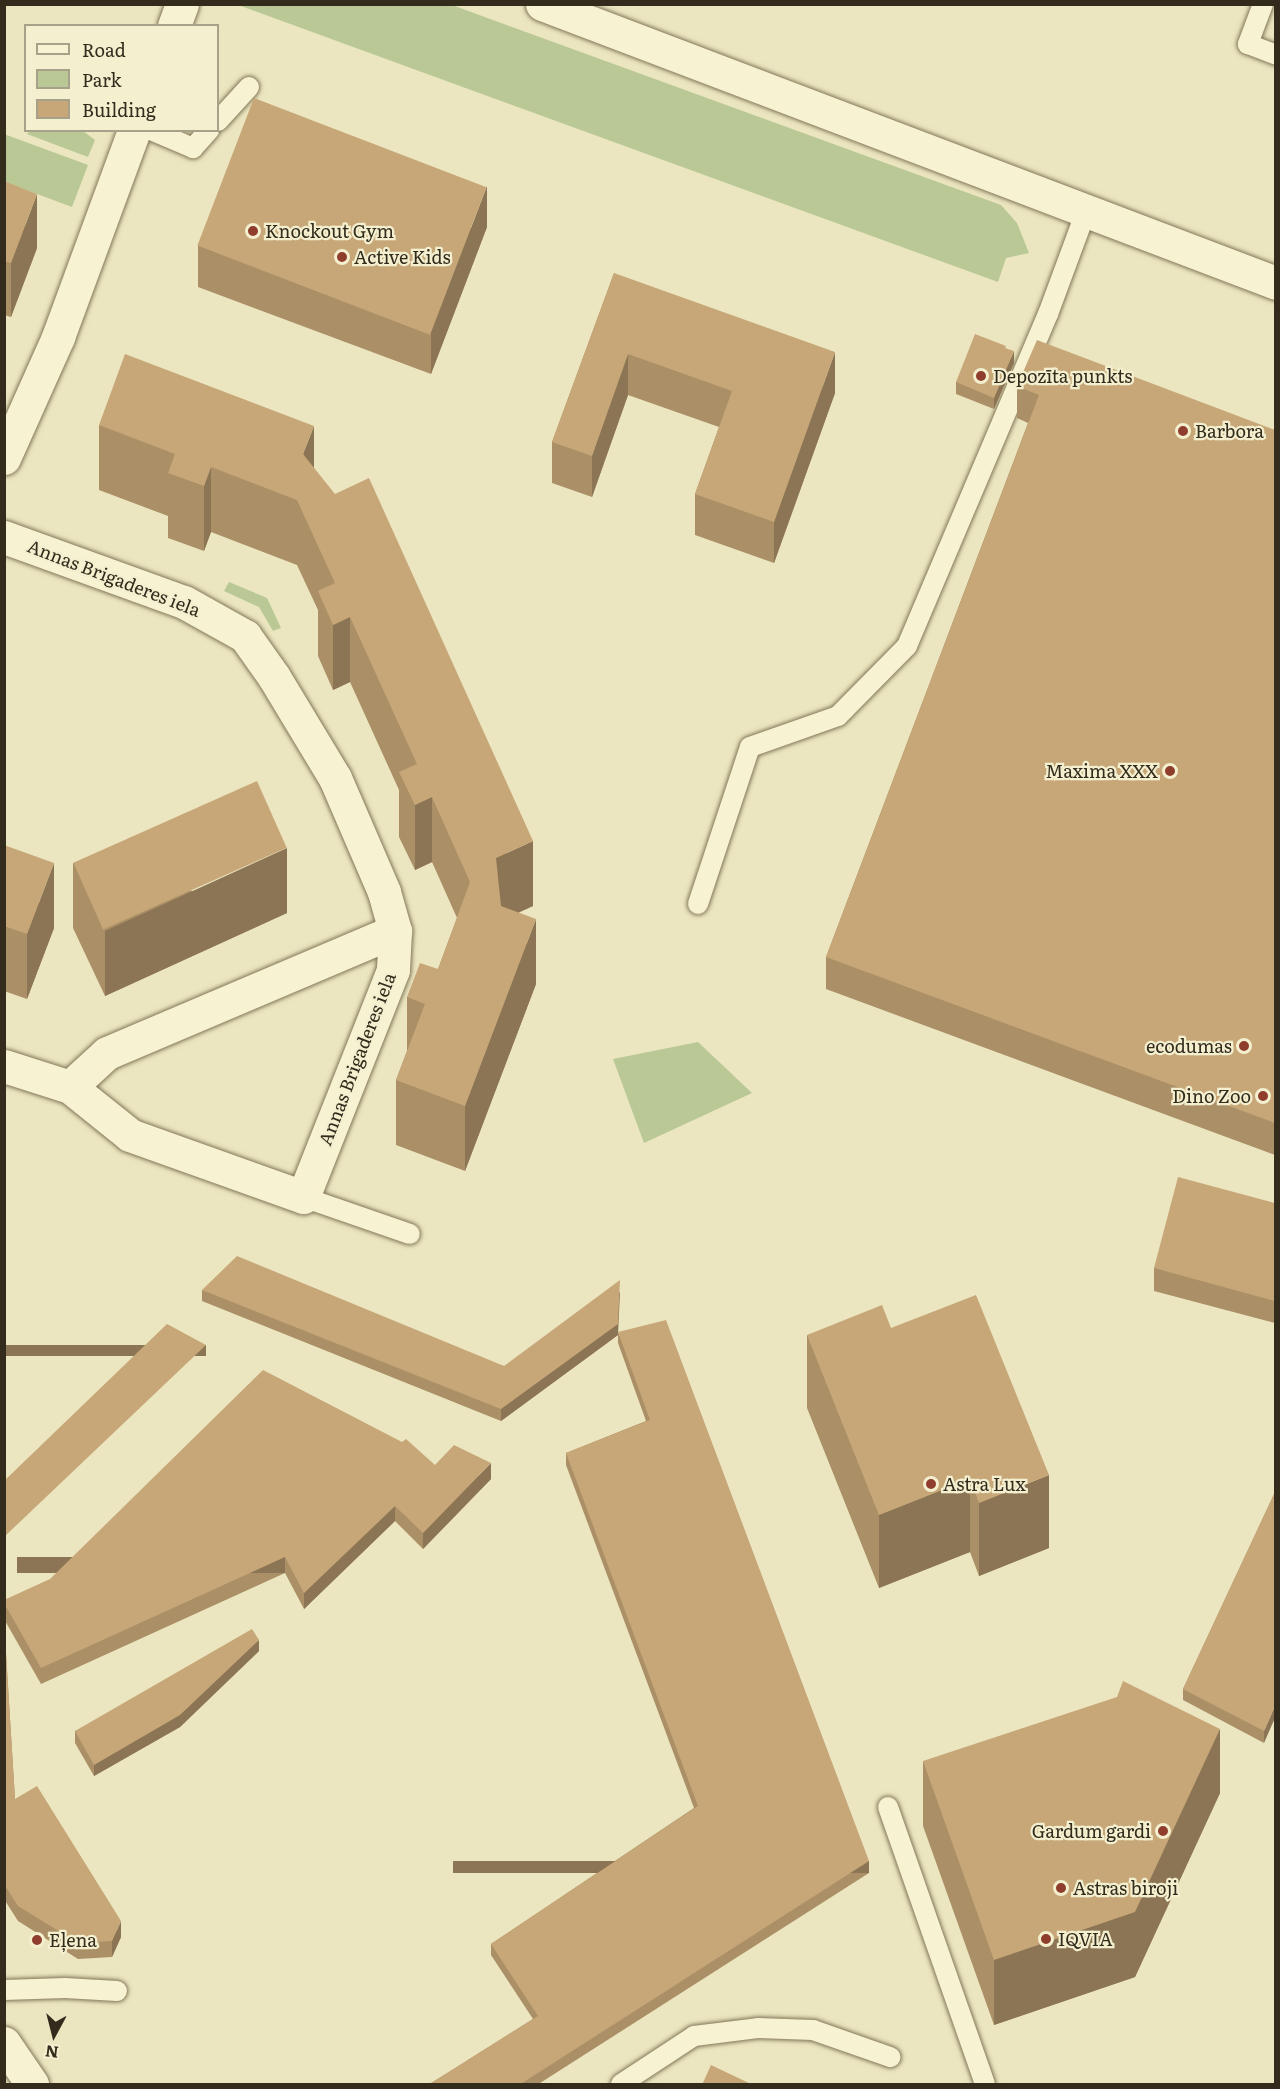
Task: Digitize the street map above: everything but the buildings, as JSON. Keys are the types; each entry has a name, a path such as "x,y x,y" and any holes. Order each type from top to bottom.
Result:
{"street":[{"path":"175,24 182,4"},
{"path":"542,4 1275,283"},
{"path":"4,458 58,337 133,132"},
{"name":"Annas Brigaderes iela","path":"4,537 184,602 245,636 274,677 335,778 384,892 395,931 393,970 303,1197"},
{"path":"70,1087 107,1053 395,931"},
{"path":"4,1066 70,1087 130,1135 303,1197"},
{"path":"4,2043 32,2085"}],"lane":[{"path":"1263,4 1248,44 1275,55"},
{"path":"219,120 249,87"},
{"path":"156,132 193,148 207,132"},
{"path":"698,904 750,747 838,716 907,646 1048,314 1086,211"},
{"path":"303,1197 410,1234"},
{"path":"888,1807 985,2085"},
{"path":"4,1990 65,1988 117,1991"},
{"path":"621,2085 694,2036 758,2028 813,2030 890,2057"}],"green space":[{"path":"238,5 452,5 1001,205 1017,223 1029,253 1006,258 998,282"},
{"path":"29,132 84,132 95,140 88,157 27,134"},
{"path":"4,134 88,165 72,207 5,182"},
{"path":"229,582 267,598 281,628 273,631 259,607 224,591"},
{"path":"698,1042 752,1093 644,1143 613,1059"}],"place":[{"name":"Knockout Gym","path":"253,231"},
{"name":"Active Kids","path":"342,257"},
{"name":"Depozīta punkts","path":"981,376"},
{"name":"Barbora","path":"1183,431"},
{"name":"Maxima XXX","path":"1170,771"},
{"name":"ecodumas","path":"1244,1046"},
{"name":"Dino Zoo","path":"1263,1096"},
{"name":"Astra Lux","path":"931,1484"},
{"name":"Gardum gardi","path":"1163,1831"},
{"name":"Astras biroji","path":"1061,1888"},
{"name":"IQVIA","path":"1046,1939"},
{"name":"Eļena","path":"37,1940"}]}
